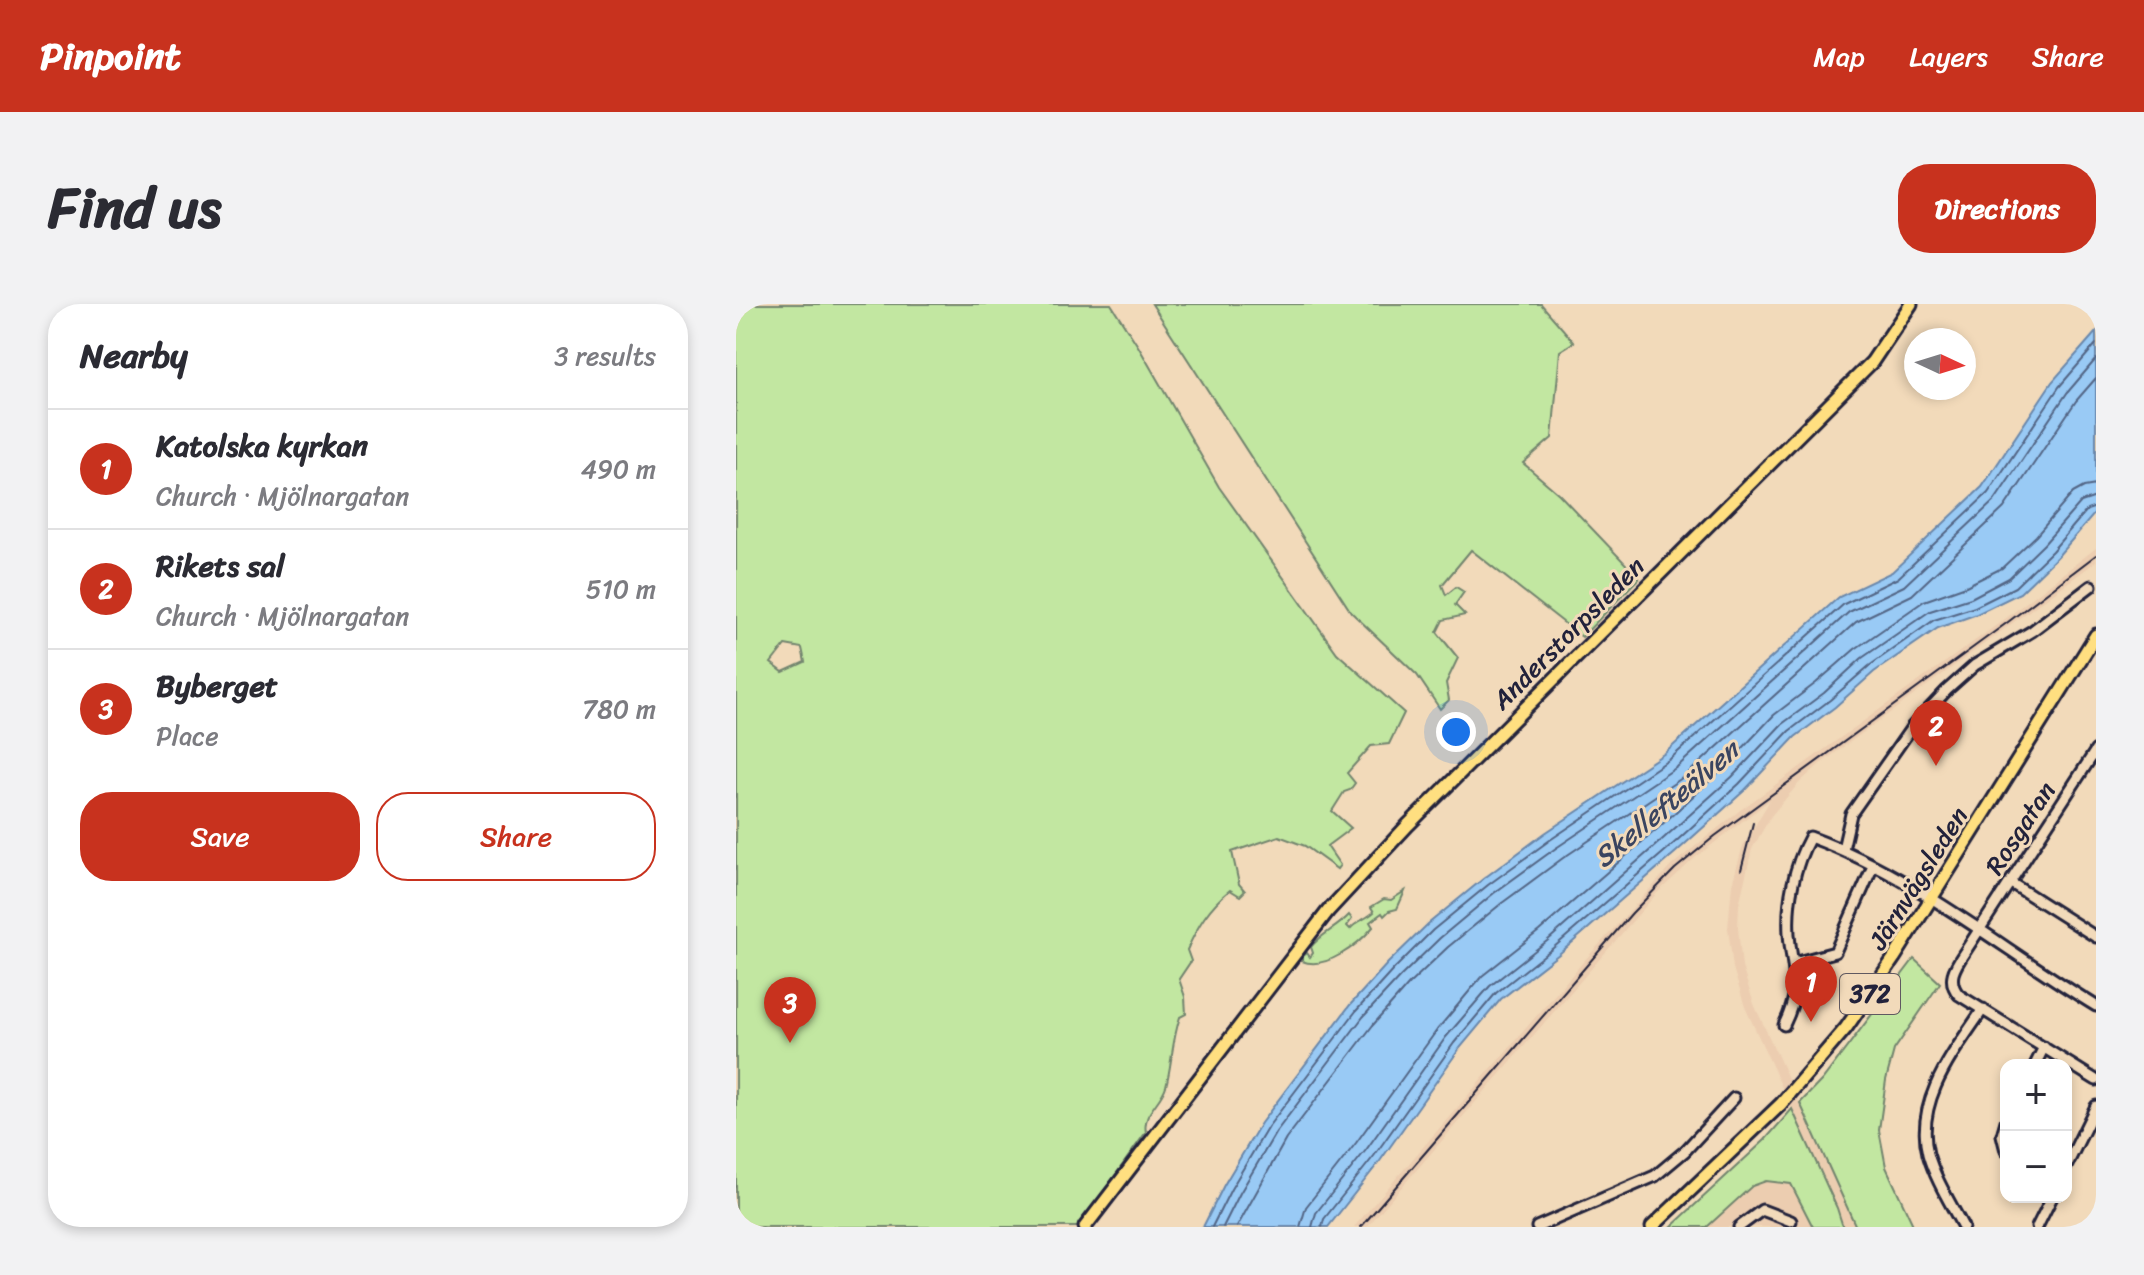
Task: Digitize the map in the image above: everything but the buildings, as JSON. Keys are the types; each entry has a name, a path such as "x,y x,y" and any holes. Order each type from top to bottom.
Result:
{"main road":[{"name":"Anderstorpsleden","path":"1085,1227 1328,911 1410,822 1863,370 1911,304"},
{"name":"Järnvägsleden","path":"1652,1227 1781,1104 1860,1009 2096,635"}],"street":[{"path":"1843,849 1851,814 1912,727 1975,665 2032,631 2091,586"},
{"name":"Rosgatan","path":"1983,1009 1959,995 1951,986 1951,979 2096,750"},
{"path":"1784,1025 1794,1000 1794,963 1789,933 1794,875 1810,837 1843,849 1930,898 2096,1006"},
{"path":"1794,963 1835,952 1873,866"},
{"path":"2011,883 2096,937"},
{"path":"1963,1227 1928,1154 1925,1115 1932,1092 1983,1009 2096,1080"},
{"path":"2038,1059 2044,1047"},
{"path":"1537,1227 1655,1176 1685,1151 1734,1098"},
{"path":"2072,1155 2096,1106"},
{"path":"2037,1227 2049,1203"},
{"path":"1739,1227 1762,1210 1791,1221"}],"shaded area":[{"path":"2096,548 2096,561 2089,567 1820,764 1771,816 1752,849 1739,905 1742,967 1754,1004 1856,1227 1843,1227 1838,1209 1745,1007 1733,968 1728,928 1732,884 1743,846 1770,800 1696,857 1657,893 1367,1227 1354,1227 1584,961 1672,865 1739,811 2005,619"},
{"path":"1766,1181 1791,1183 1813,1227 1707,1227 1752,1186"}],"green space":[{"path":"736,304 1111,304 1219,487 1337,653 1404,713 1389,744 1371,746 1347,773 1355,783 1344,792 1332,811 1351,828 1327,846 1340,865 1337,869 1305,846 1279,836 1232,852 1239,884 1245,891 1240,896 1230,890 1216,903 1187,950 1191,961 1179,979 1186,1014 1180,1017 1177,1026 1164,1092 1149,1114 1146,1132 1078,1227 736,1227","holes":["785,645 802,648 805,662 783,672 771,663"]},
{"path":"1152,304 1541,304 1574,342 1560,351 1552,438 1523,463 1559,494 1639,578 1582,637 1471,550 1442,585 1446,595 1456,587 1464,592 1455,605 1465,615 1443,620 1437,632 1458,658 1446,683 1449,700 1440,709 1417,675 1351,612"},
{"path":"1405,891 1397,909 1384,916 1382,913 1370,922 1373,927 1350,948 1321,962 1302,961 1307,953 1310,957 1313,953 1311,947 1315,942 1349,915 1352,919 1347,926 1350,929 1374,912 1371,907"},
{"path":"1914,959 1940,983 1894,1050 1879,1130 1886,1167 1914,1227 1856,1227 1800,1103 1822,1080"},
{"path":"1792,1109 1843,1227 1813,1227 1791,1184 1766,1181 1752,1186 1707,1227 1671,1227 1765,1140"}],"water":[{"name":"Skellefteälven","path":"2096,332 2096,512 2058,556 2020,593 1977,614 1938,628 1874,672 1795,737 1745,790 1676,852 1559,954 1501,999 1460,1048 1380,1161 1328,1227 1203,1227 1261,1123 1350,1005 1388,963 1428,924 1483,879 1545,833 1665,753 1839,597 1892,572 1982,487 2052,382"}],"railway":[{"path":"1361,1227 1632,913 1675,869 1715,836 2096,555"},
{"path":"1741,870 1753,823"}],"place":[{"name":"Rikets sal","path":"1936,766"},
{"name":"Katolska kyrkan","path":"1811,1022"},
{"name":"Byberget","path":"790,1043"}]}
